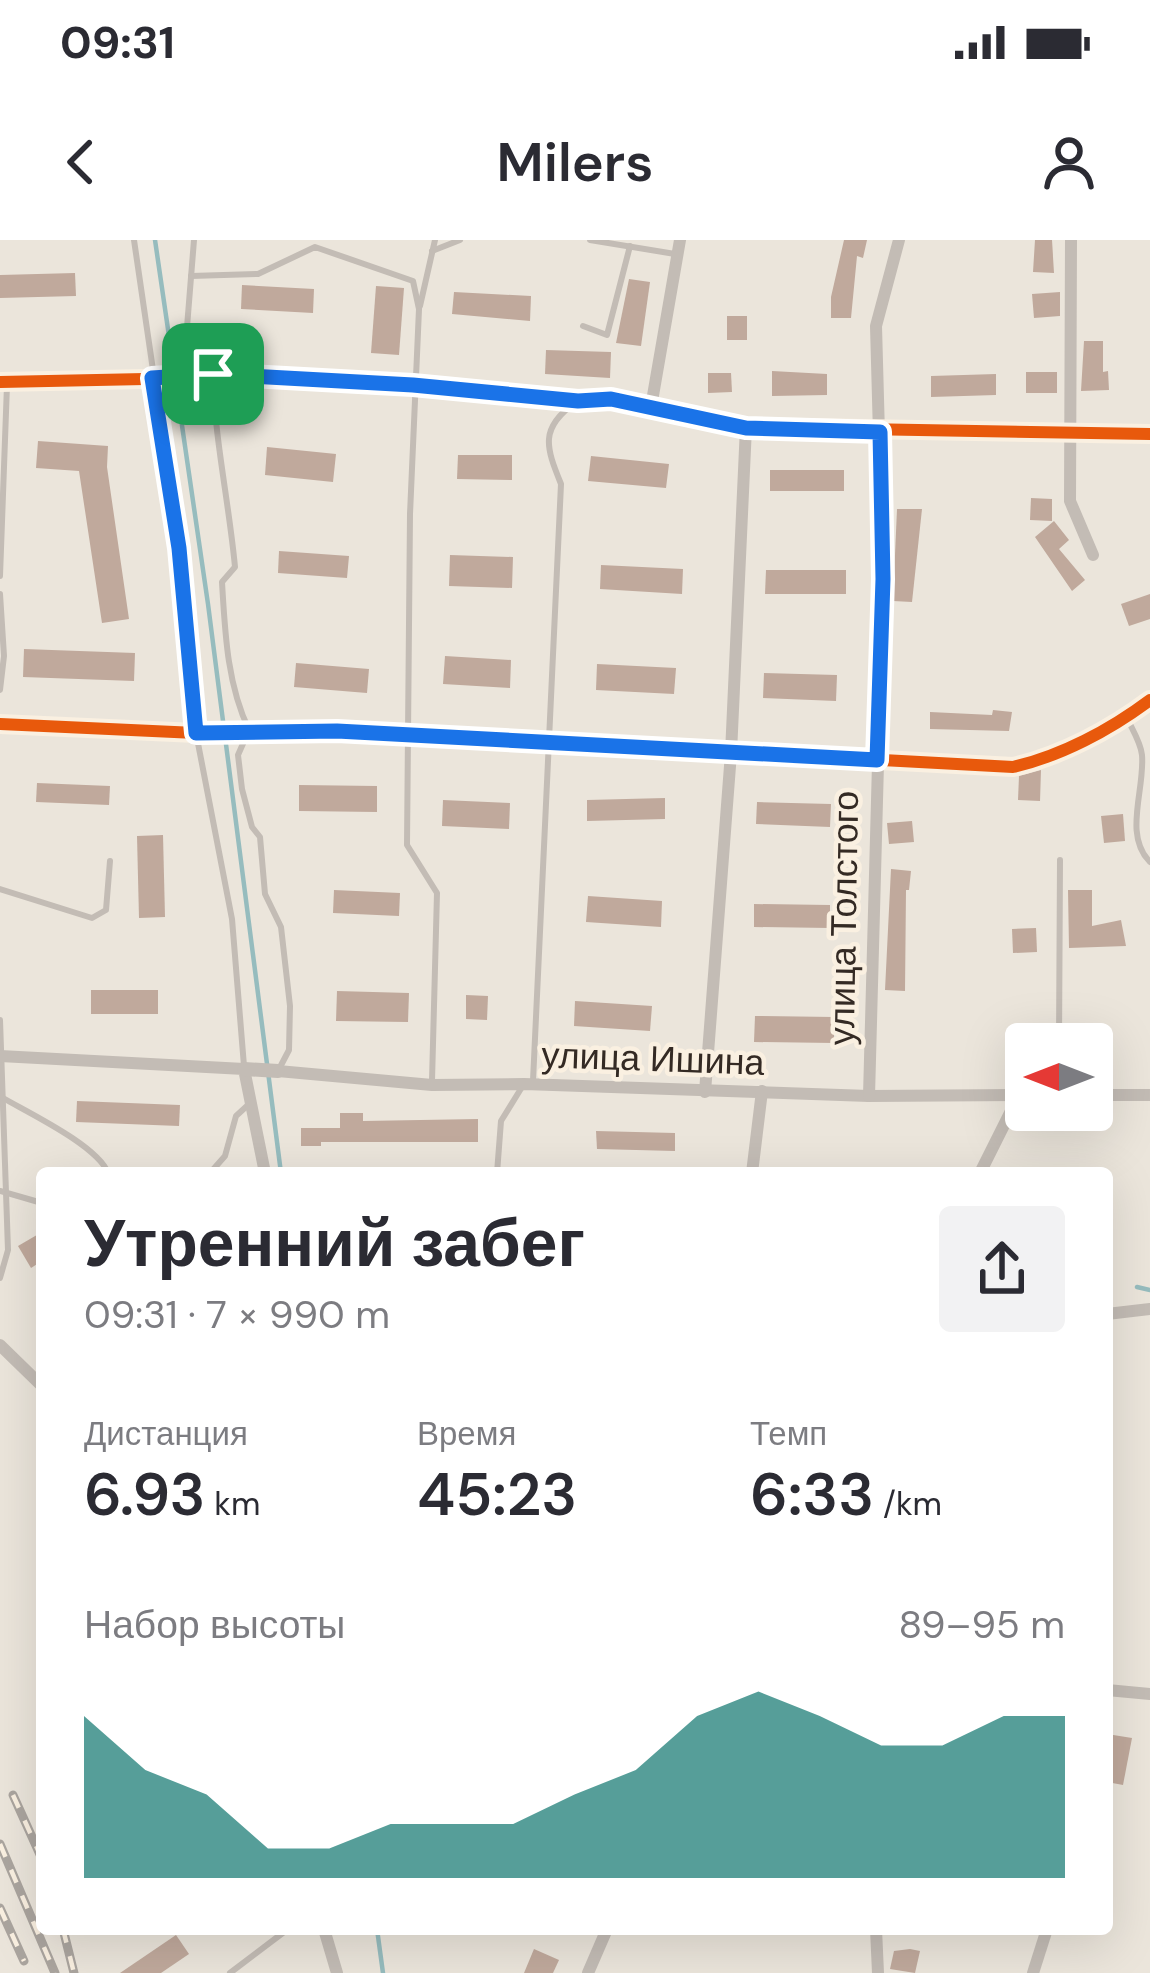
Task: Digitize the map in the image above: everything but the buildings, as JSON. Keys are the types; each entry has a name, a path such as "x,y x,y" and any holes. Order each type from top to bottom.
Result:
{"street":[{"name":"улица Толстого","path":"869,1096 883,579 876,326 899,240"},
{"path":"1071,240 1070,501 1093,555"},
{"path":"651,407 679,247"},
{"path":"3,381 213,374 413,385 578,401 611,399 746,428 1150,434"},
{"path":"705,1092 730,753 746,428"},
{"path":"0,724 408,736 1012,767 1046,760 1150,700"},
{"path":"1,1056 278,1071"},
{"path":"244,1069 264,1167"},
{"name":"улица Ишина","path":"278,1071 432,1085 1005,1095"},
{"path":"753,1167 762,1091"},
{"path":"1113,1095 1150,1095"},
{"path":"983,1167 1005,1128"},
{"path":"1113,1313 1150,1309"},
{"path":"0,1345 36,1380"},
{"path":"1113,1691 1150,1694"},
{"path":"326,1935 337,1973"},
{"path":"588,1973 605,1935"},
{"path":"876,1935 878,1973"},
{"path":"1033,1973 1044,1935"}],"lane":[{"path":"134,240 179,548 196,733 232,920 244,1069"},
{"path":"193,378 184,352 194,240"},
{"path":"432,1085 437,893 407,845 413,385 419,309 435,240"},
{"path":"432,250 460,240"},
{"path":"590,240 630,247 679,247"},
{"path":"191,276 258,274 315,247 413,281 419,309"},
{"path":"583,326 607,335 630,247"},
{"path":"213,374 214,418 236,567 221,582 224,625 236,703 249,730 238,755 242,789 252,827 260,837 265,894 281,927 290,1006 289,1050 278,1071"},
{"path":"0,576 3,381"},
{"path":"497,1167 501,1121 528,1084 561,484 546,448 556,416 578,401"},
{"path":"0,594 4,656 0,690"},
{"path":"1126,718 1142,751 1136,831 1138,850 1150,862"},
{"path":"1059,1023 1060,860"},
{"path":"0,890 92,917 106,910 110,861"},
{"path":"0,1020 8,1250 0,1278"},
{"path":"3,1098 106,1167"},
{"path":"215,1167 225,1156 236,1116 251,1102"},
{"path":"3,1193 36,1201"},
{"path":"230,1973 280,1935"}],"waterway":[{"path":"155,240 208,604 280,1167"},
{"path":"1137,1287 1150,1290"},
{"path":"378,1935 383,1973"}],"railway":[{"path":"13,1795 36,1846"},
{"path":"0,1844 36,1928"},
{"path":"0,1908 24,1961"},
{"path":"39,1935 55,1973"},
{"path":"64,1935 74,1973"}],"cycle path":[{"path":"0,382 213,374 413,385 578,401 611,399 746,427 1150,434"},
{"path":"0,724 196,733 337,731 1013,767 1085,741 1150,700"}],"route":[{"path":"213,374 413,385 578,401 611,399 746,428 880,432 883,579 877,760 337,731 196,733 179,548 152,378 213,374"}]}
